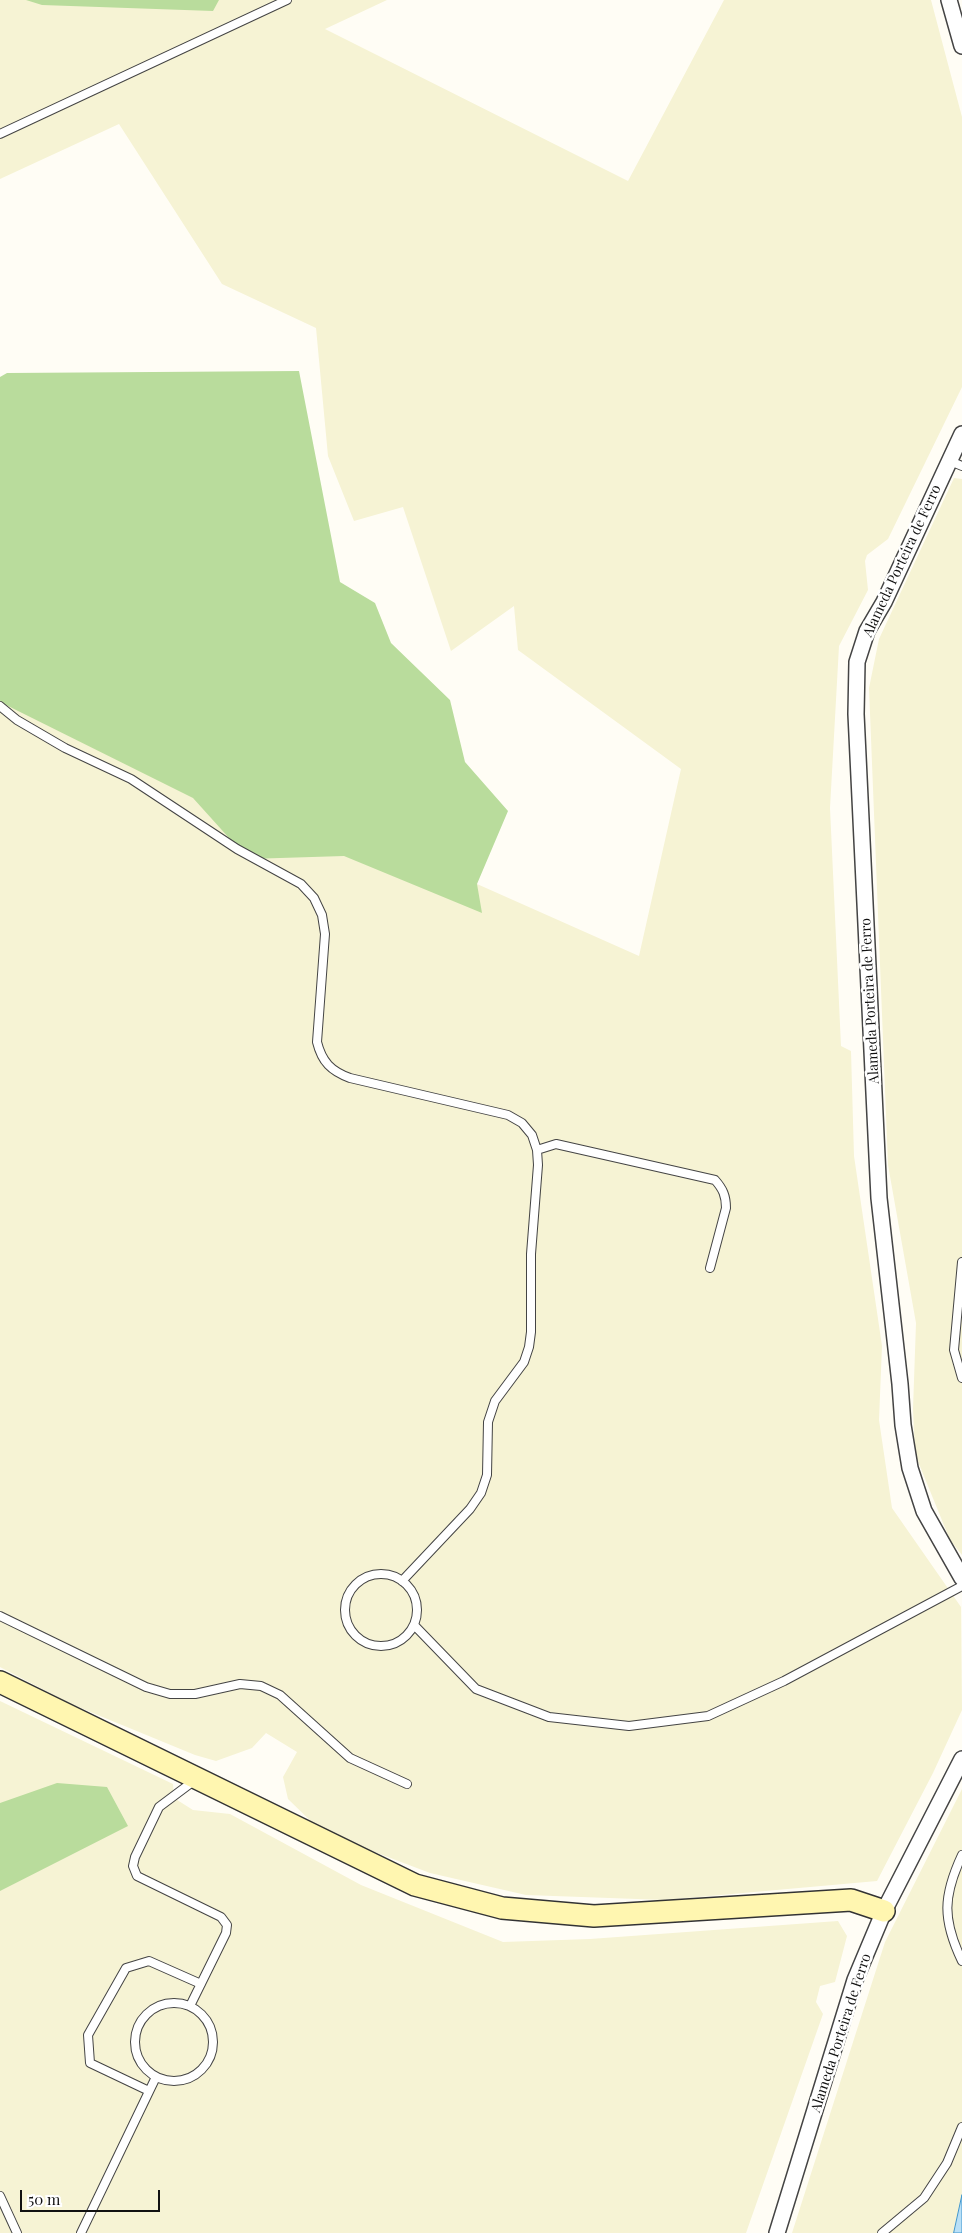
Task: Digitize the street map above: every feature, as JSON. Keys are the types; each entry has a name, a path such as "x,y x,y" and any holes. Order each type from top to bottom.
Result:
{"street":[{"path":"949,0 962,46"},
{"name":"Alameda Porteira de Ferro","path":"962,434 956,463 867,632 858,662 856,714 879,1198 903,1425 910,1468 924,1510 962,1578"},
{"path":"0,1682 415,1885 502,1908 594,1916 851,1900 884,1911"},
{"name":"Alameda Porteira de Ferro","path":"777,2233 856,1980 884,1911 962,1759"}],"lane":[{"path":"0,134 287,0"},
{"path":"0,706 17,720 65,748 131,779 237,848 301,884 314,898 322,915 325,934 317,1042 320,1055 327,1066 338,1074 350,1078 508,1116 522,1124 532,1135 537,1150 538,1165 531,1254 531,1332 529,1347 524,1362 495,1401 488,1422 487,1475 481,1493 470,1509 402,1581"},
{"path":"537,1150 556,1144 715,1180 722,1188 726,1198 726,1208 710,1268"},
{"path":"962,1262 954,1350 962,1378"},
{"path":"383,1575 402,1581 414,1596 417,1616 408,1634 400,1641 380,1646 360,1639 348,1623 346,1604 356,1586 373,1576 383,1575"},
{"path":"414,1625 476,1689 550,1717 628,1726 708,1716 784,1681 962,1586"},
{"path":"0,1616 146,1687 170,1694 195,1694 240,1684 261,1686 280,1695 350,1758 407,1784"},
{"path":"190,2006 226,1933 226,1925 221,1917 137,1876 133,1866 134,1857 159,1807 197,1778"},
{"path":"962,1855 950,1881 946,1910 951,1938 962,1960"},
{"path":"149,2091 90,2063 88,2035 126,1968 149,1961 201,1984"},
{"path":"180,2003 190,2006 203,2016 212,2031 213,2043 211,2054 198,2072 188,2078 178,2081 166,2081 146,2070 135,2052 134,2040 138,2024 148,2012 158,2006 180,2003"},
{"path":"81,2233 156,2077"},
{"path":"882,2233 924,2198 947,2163 962,2127"},
{"path":"0,2196 17,2233"}],"shaded area":[{"path":"0,0 387,0 325,29 628,181 724,0 931,0 962,117 962,387 888,539 867,555 865,561 868,590 839,646 830,808 841,1046 851,1051 854,1156 882,1346 879,1420 892,1508 961,1607 962,1710 933,1773 877,1881 665,1900 526,1895 430,1873 322,1832 288,1799 283,1777 297,1752 266,1733 252,1748 216,1761 195,1755 71,1704 0,1667 0,661 477,884 639,956 681,769 518,650 514,606 451,651 403,507 354,521 328,456 316,328 222,284 119,124 0,179"},
{"path":"954,478 962,479 962,1555 950,1540 915,1454 913,1409 916,1323 888,1165 869,688 879,639"},
{"path":"0,1701 173,1784 174,1798 193,1810 230,1814 361,1885 503,1942 590,1939 838,1921 847,1936 835,1982 820,1986 816,2002 823,2014 746,2233 0,2233"},
{"path":"962,1789 962,2233 792,2233 885,1942"}],"green space":[{"path":"26,0 219,0 213,11 42,5"},
{"path":"299,371 340,582 375,603 391,643 450,700 465,762 508,811 477,884 482,913 344,856 248,859 193,798 0,702 0,377 7,373"},
{"path":"57,1783 107,1787 128,1826 0,1891 0,1803"}],"water":[{"path":"962,2195 962,2233 954,2233"}]}
